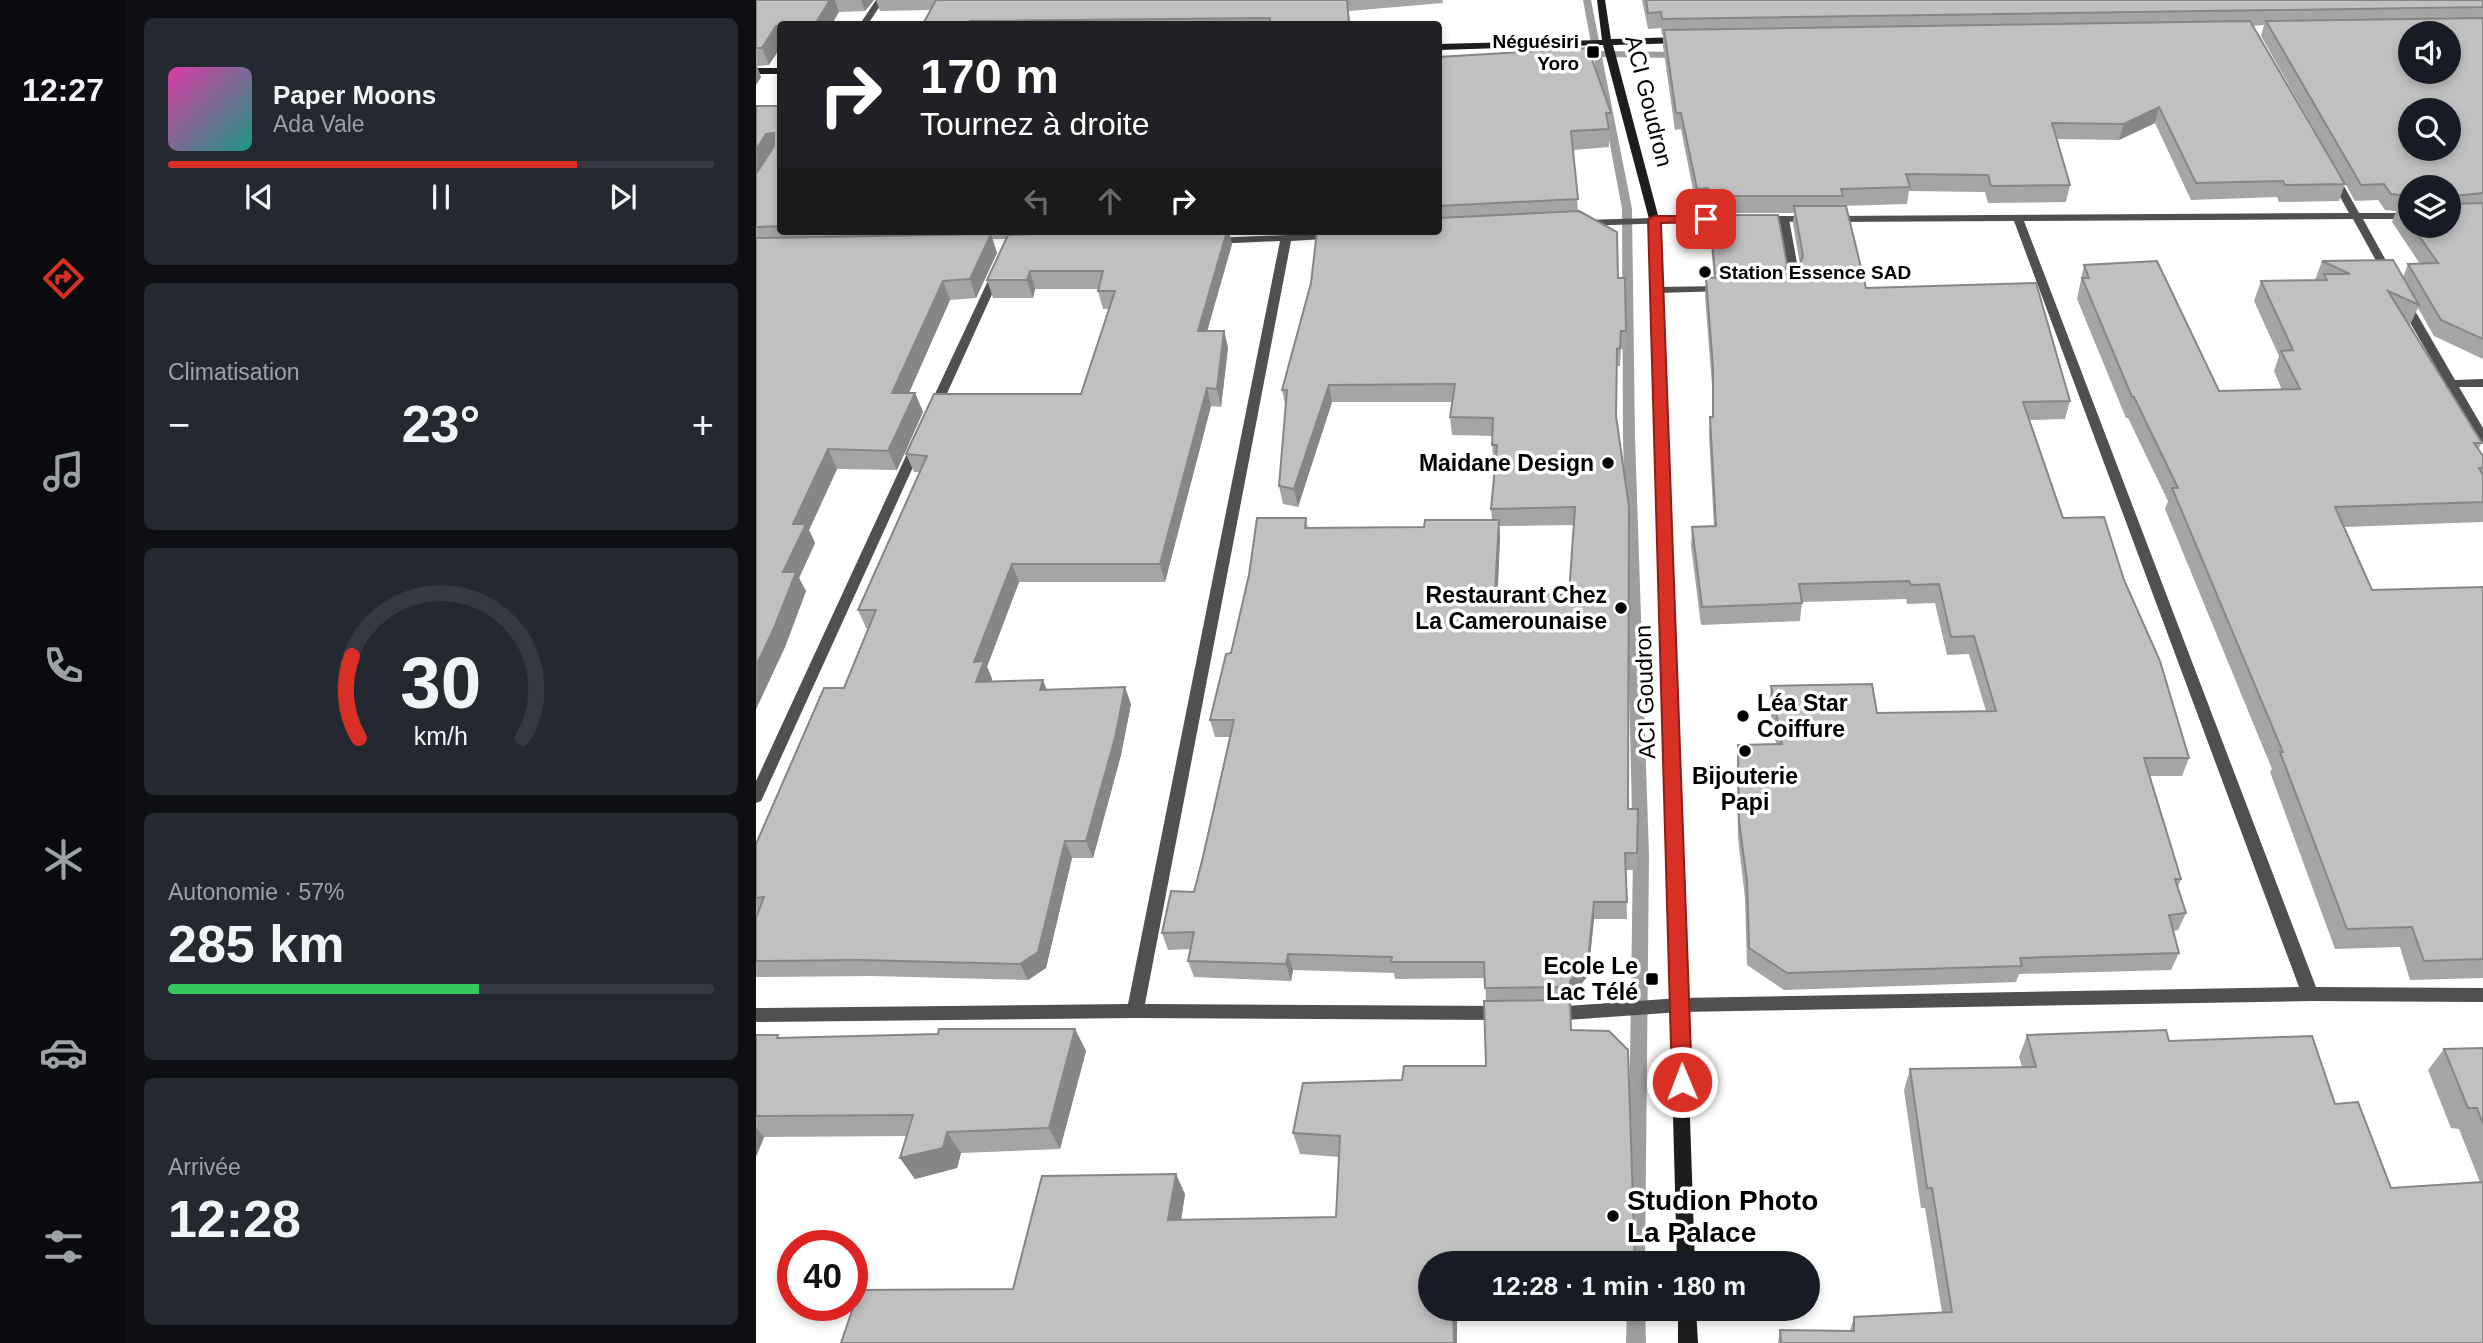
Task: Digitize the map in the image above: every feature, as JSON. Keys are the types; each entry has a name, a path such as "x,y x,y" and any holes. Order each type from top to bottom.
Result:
{"street":[{"path":"866,21 880,0"},
{"name":"ACI Goudron","path":"1601,0 1607,41 1654,219 1686,1251"},
{"path":"1442,47 1689,40"},
{"path":"756,71 777,71"},
{"path":"2331,172 2483,438"},
{"path":"1573,223 1654,219 2398,216"},
{"path":"1770,288 1791,283 1794,274 1784,219"},
{"path":"2018,219 2310,994"},
{"path":"1203,241 1350,235"},
{"path":"1135,1011 1286,238"},
{"path":"756,797 1003,259"},
{"path":"1657,290 1732,289"},
{"path":"2450,384 2483,383"},
{"path":"756,1015 1135,1011 1524,1014 1680,1005 2310,994 2483,995"},
{"path":"1687,1321 1688,1343"}],"building":[{"path":"756,0 830,0 817,21 777,21 777,26 762,48 756,48"},
{"path":"936,0 1347,0 1349,21 1270,21 1270,18 925,21"},
{"path":"1646,0 2483,0 2483,7 1662,19 1661,12 1648,13"},
{"path":"2483,18 2483,193 2461,195 2461,175 2398,175 2398,195 2391,194 2384,184 2361,185 2266,21"},
{"path":"2250,21 2345,184 2285,185 2283,181 2196,183 2159,107 2124,124 2052,123 2070,185 1991,186 1988,175 1906,174 1910,187 1841,189 1843,196 1709,196 1708,188 1697,189 1681,113 1676,113 1664,30"},
{"path":"1588,48 1611,113 1606,113 1609,129 1571,131 1578,199 1442,206 1442,57"},
{"path":"756,106 777,106 777,226 756,227 756,174 774,146 774,133 766,134 756,150"},
{"path":"2483,203 2483,339 2441,320 2408,264 2438,263 2420,238 2461,238 2461,204"},
{"path":"1794,206 1846,206 1866,288 2036,283 2070,401 2023,402 2063,518 2104,517 2124,580 2160,661 2189,758 2144,758 2181,879 2175,879 2186,913 2169,915 2179,953 2020,958 2022,966 1787,973 1749,948 1747,881 1739,821 1738,745 1782,744 1771,686 1872,684 1877,713 1996,711 1974,636 1951,637 1939,584 1911,585 1909,581 1799,584 1802,603 1702,607 1692,527 1716,526 1710,417 1713,417 1713,367 1706,278 1785,275 1798,269 1803,256"},
{"path":"1579,211 1617,232 1618,278 1625,278 1626,331 1621,331 1620,348 1617,349 1616,416 1629,507 1628,809 1638,809 1637,853 1625,853 1627,902 1594,902 1588,959 1570,981 1570,987 1485,988 1484,962 1391,962 1392,957 1288,954 1286,964 1188,961 1194,932 1162,933 1171,891 1194,892 1203,857 1234,720 1210,720 1226,654 1231,653 1249,575 1257,518 1306,518 1305,528 1424,527 1425,520 1499,520 1495,592 1569,595 1575,507 1491,509 1497,445 1492,445 1493,418 1450,417 1455,384 1329,385 1294,489 1279,486 1287,390 1282,390 1311,283 1317,235 1442,235 1442,218"},
{"path":"1710,215 1778,215 1787,264 1785,270 1715,274"},
{"path":"991,235 970,279 943,281 892,393 915,393 888,451 828,449 793,524 806,524 783,572 796,572 756,666 756,238"},
{"path":"1008,235 1226,235 1198,331 1224,331 1217,389 1207,388 1160,564 1012,564 974,662 984,661 976,682 1043,680 1040,690 1125,687 1115,738 1086,841 1065,841 1038,952 1020,964 861,960 756,961 756,918 764,897 756,898 756,844 824,688 844,688 876,610 858,610 927,456 906,454 934,394 1081,394 1115,291 1098,291 1103,271 1030,271 1027,280 987,280"},
{"path":"2393,260 2419,305 2388,291 2482,443 2474,443 2483,456 2483,468 2479,468 2483,475 2483,502 2335,507 2372,590 2483,587 2483,959 2424,961 2412,927 2347,929 2280,752 2283,752 2172,488 2178,488 2132,397 2082,278 2089,278 2084,265 2157,261 2219,391 2300,389 2281,351 2293,350 2261,281 2327,280 2324,274 2350,274 2322,261"},
{"path":"1570,1000 1571,1030 1609,1031 1628,1050 1635,1251 1418,1251 1418,1321 1453,1321 1454,1343 841,1343 848,1321 868,1321 868,1290 1013,1289 1042,1176 1176,1174 1168,1220 1336,1217 1340,1136 1293,1133 1303,1083 1402,1080 1404,1066 1486,1066 1484,1001"},
{"path":"939,1029 1075,1029 1049,1128 947,1132 943,1148 900,1158 913,1115 756,1116 756,1035 778,1035 777,1038 938,1034"},
{"path":"2166,1030 2169,1041 2312,1036 2335,1104 2358,1102 2391,1188 2483,1182 2483,1343 1781,1343 1780,1330 1854,1331 1854,1317 1952,1312 1932,1188 1927,1188 1910,1069 2036,1067 2027,1035"},
{"path":"2483,1048 2483,1124 2477,1108 2468,1108 2444,1049"}],"waterway":[{"path":"1587,0 1597,54"},
{"path":"1597,54 1682,55"},
{"path":"1597,54 1627,209 1629,437 1641,855 1636,1251"},
{"path":"1636,1321 1636,1343"}],"place":[{"name":"Néguésiri Yoro","path":"1593,52"},
{"name":"Station Essence SAD","path":"1705,272"},
{"name":"Maidane Design","path":"1608,463"},
{"name":"Restaurant Chez La Camerounaise","path":"1621,608"},
{"name":"Léa Star Coiffure","path":"1743,716"},
{"name":"Bijouterie Papi","path":"1745,751"},
{"name":"Ecole Le Lac Télé","path":"1652,979"},
{"name":"Studion Photo La Palace","path":"1613,1216"}],"route":[{"path":"1682,1082 1654,219 1706,219"}]}
